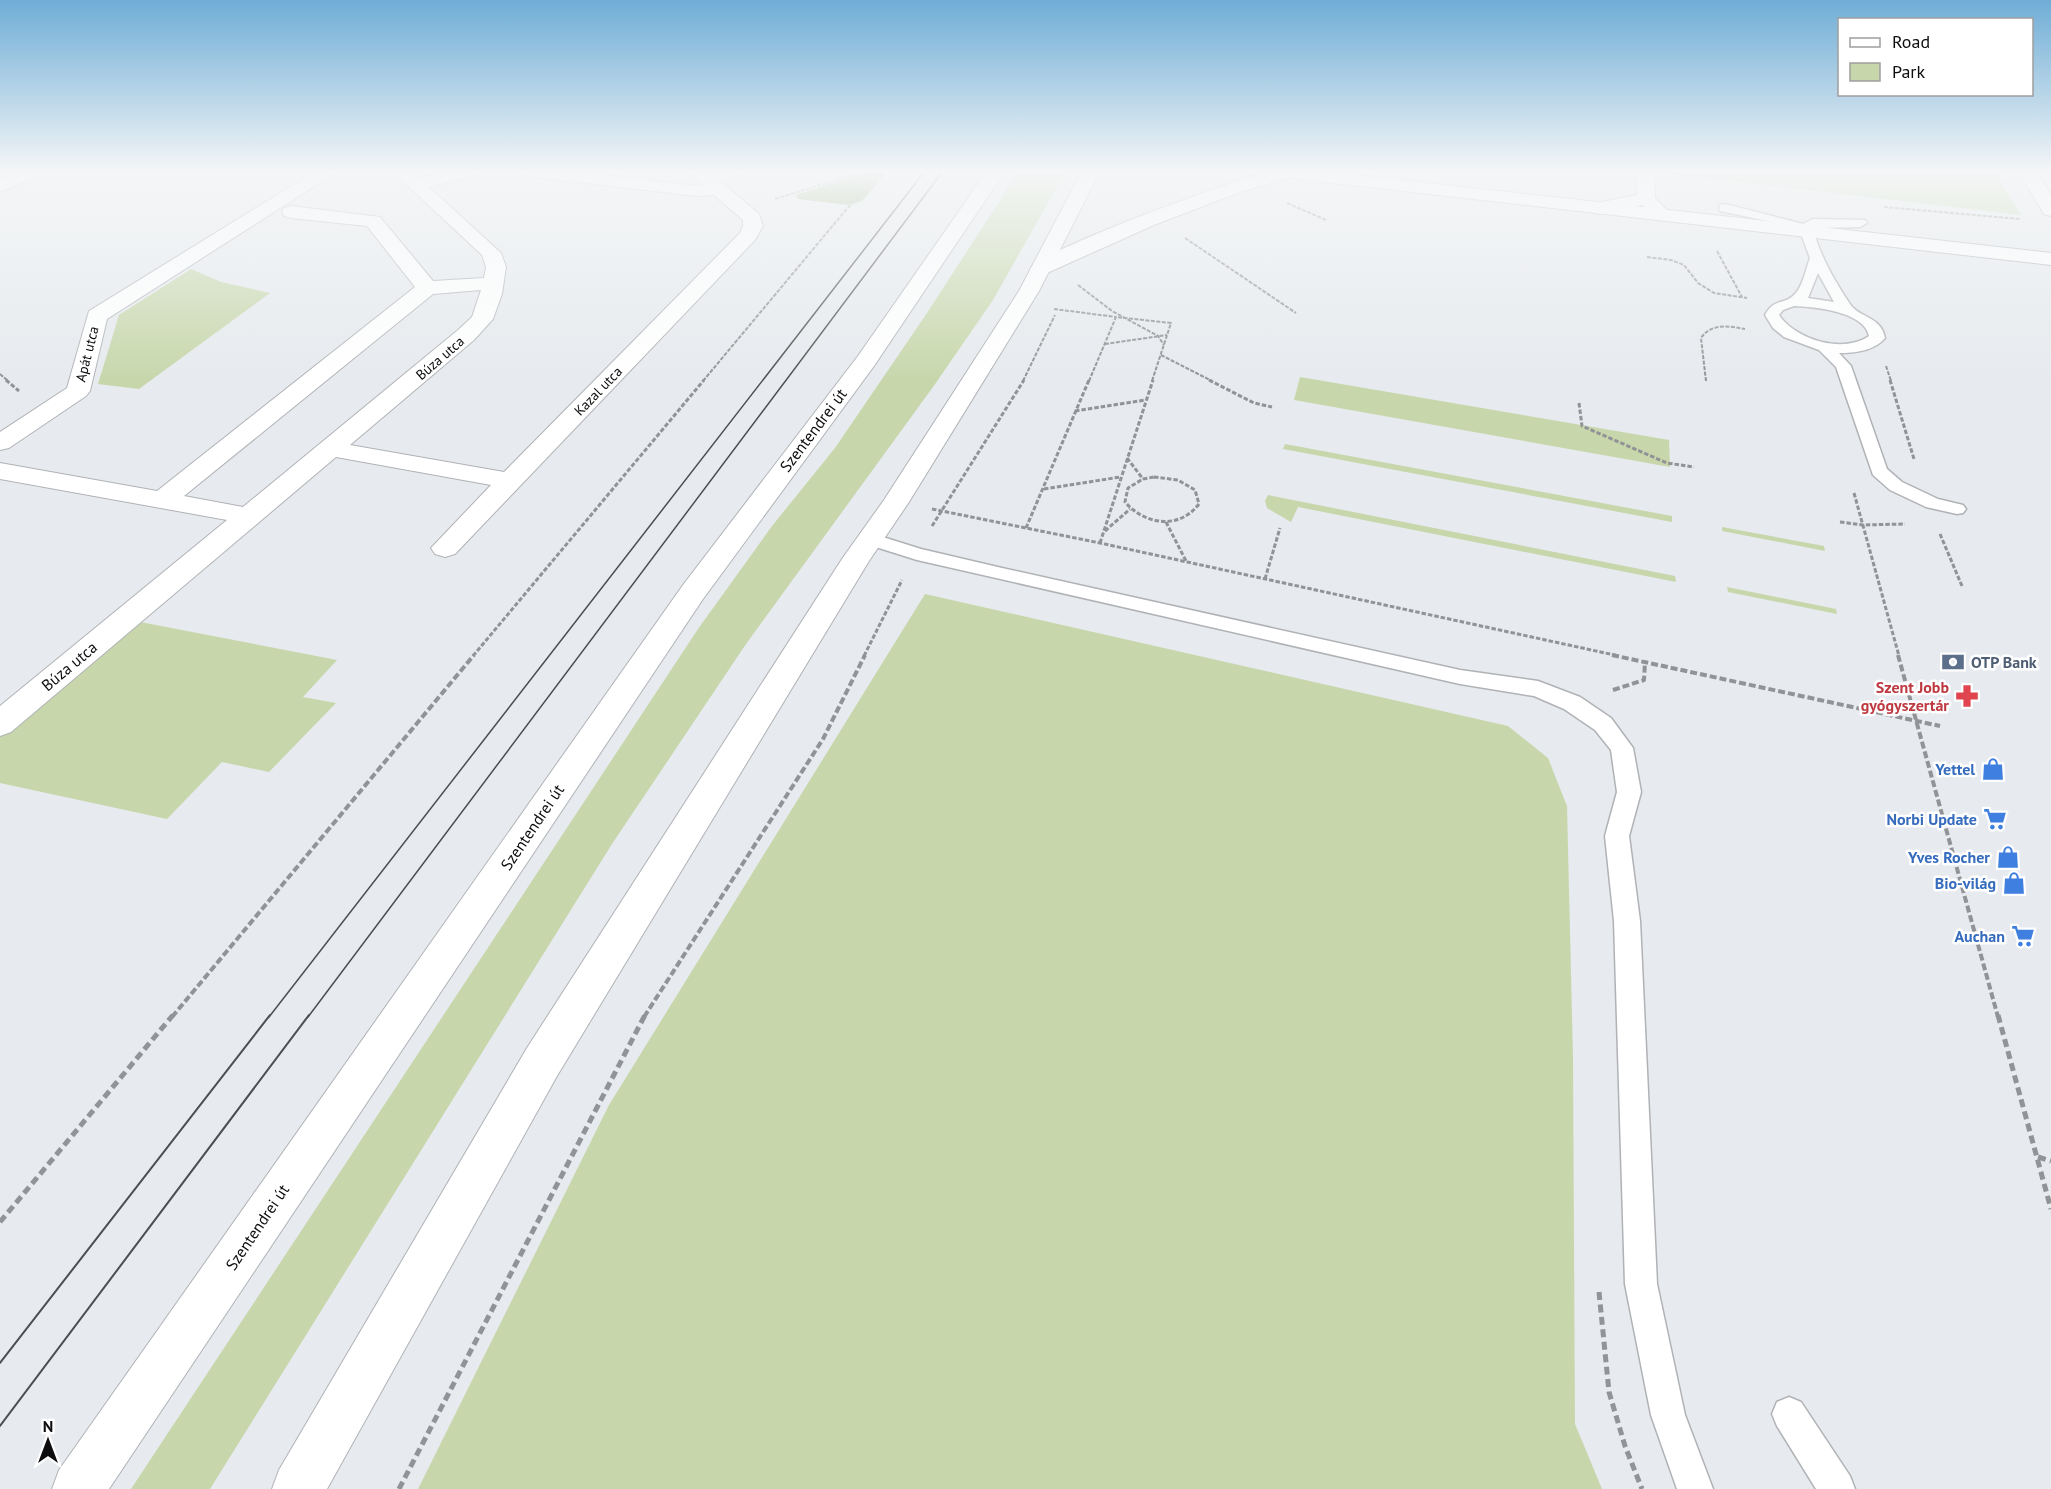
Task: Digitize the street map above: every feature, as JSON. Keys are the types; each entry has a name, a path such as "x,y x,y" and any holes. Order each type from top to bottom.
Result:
{"street":[{"name":"Apát utca","path":"0,443 78,391 97,316 218,240"},
{"path":"388,240 426,288"},
{"name":"Búza utca","path":"0,724 332,449 482,319 494,283 496,267 491,253 477,240"},
{"name":"Kazal utca","path":"511,482 744,240"},
{"name":"Szentendrei út","path":"78,1489 693,592 866,361 948,240"},
{"path":"297,1489 542,1062 870,539 896,502 1020,305 1055,240"},
{"path":"1040,269 1102,240"},
{"path":"1887,240 2051,258"},
{"path":"2027,240 2051,243"},
{"path":"164,500 426,288 494,283"},
{"path":"332,449 511,482"},
{"path":"0,471 250,516"},
{"path":"445,548 511,482"}],"lane":[{"path":"1810,240 1817,258 1845,309"},
{"path":"1794,302 1804,294 1817,258"},
{"path":"1794,302 1826,304 1845,309 1870,323 1876,331 1877,338 1864,346 1839,348 1824,346 1793,336 1774,322 1772,315 1775,309 1782,304 1794,302"},
{"path":"1824,346 1843,366 1879,471 1896,486 1932,503 1957,509"},
{"path":"870,539 917,554 1460,677 1538,689 1572,703 1603,724 1622,748 1629,792 1617,836 1627,921 1641,1284 1668,1415 1695,1489"},
{"path":"1789,1414 1837,1489"}],"path":[{"path":"0,1222 820,240"},
{"path":"1188,240 1296,313"},
{"path":"1094,244 1073,280 1092,298 1158,336 1164,345"},
{"path":"1714,247 1742,298"},
{"path":"1671,260 1673,268"},
{"path":"399,1489 644,1017 823,739 917,554 1028,374 1063,300"},
{"path":"1020,305 1171,323 1100,543"},
{"path":"1026,528 1116,317"},
{"path":"1706,381 1701,338 1704,333 1712,328 1722,327 1753,331"},
{"path":"1104,344 1167,335"},
{"path":"1161,355 1254,403 1272,407"},
{"path":"1074,411 1145,400"},
{"path":"1579,403 1582,426 1667,463 1694,467"},
{"path":"1126,458 1143,479"},
{"path":"1043,489 1120,477"},
{"path":"1155,477 1178,480 1195,490 1199,497 1199,504 1188,517 1166,522 1144,518 1130,509 1125,502 1124,495 1128,488 1143,479 1155,477"},
{"path":"1853,488 2051,1209"},
{"path":"896,502 1100,543 1940,726"},
{"path":"1105,531 1130,509"},
{"path":"1166,522 1186,562"},
{"path":"1840,522 1863,525 1915,524"},
{"path":"1265,579 1280,528"},
{"path":"2037,1157 2051,1161"},
{"path":"1599,1282 1600,1317 1609,1392 1625,1446 1642,1489"}],"green space":[{"path":"974,240 1027,240 993,300 933,387 746,644 612,844 210,1489 131,1489 698,629 772,526 835,448"},
{"path":"191,269 221,282 270,293 139,389 98,384 119,315"},
{"path":"1300,377 1669,440 1670,467 1294,400"},
{"path":"1285,444 1672,516 1672,522 1283,449"},
{"path":"1268,495 1675,576 1676,582 1298,507 1291,522 1267,508 1265,501"},
{"path":"1722,527 1824,546 1825,551 1722,531"},
{"path":"1727,587 1836,609 1837,614 1728,592"},
{"path":"925,594 1508,726 1548,758 1567,806 1573,1057 1575,1424 1602,1489 418,1489 609,1105"},
{"path":"135,621 337,660 303,697 336,703 269,772 222,762 167,819 0,783 0,736"}],"tram line":[{"path":"269,1017 871,240"},
{"path":"308,1017 891,240"},
{"path":"0,1363 270,1015"},
{"path":"0,1426 309,1015"}],"place":[{"name":"OTP Bank","path":"1953,662"},
{"name":"Szent Jobb gyógyszertár","path":"1967,696"},
{"name":"Yettel","path":"1993,769"},
{"name":"Norbi Update","path":"1995,819"},
{"name":"Yves Rocher","path":"2008,857"},
{"name":"Bio-világ","path":"2014,883"},
{"name":"Auchan","path":"2023,936"}]}
